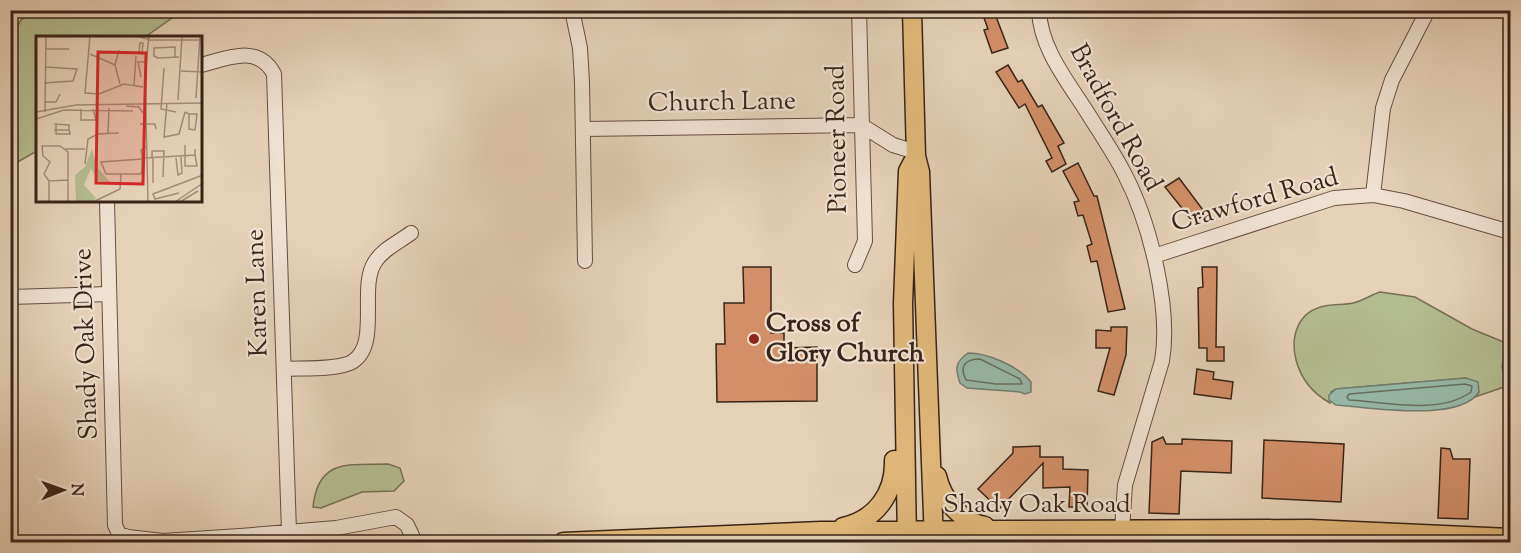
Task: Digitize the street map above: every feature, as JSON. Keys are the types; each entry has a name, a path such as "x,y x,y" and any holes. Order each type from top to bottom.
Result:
{"main road":[{"path":"912,10 916,154 920,172 927,289 934,537"},
{"path":"906,536 903,303 908,171 916,154"},
{"path":"821,531 847,526 869,515 884,501 894,481 893,374 903,303"},
{"path":"932,456 939,486 953,507 977,525 1005,530"},
{"name":"Shady Oak Road","path":"563,543 821,531 934,537 1005,530 1320,530 1510,538"}],"street":[{"path":"572,10 580,48 585,261"},
{"name":"Pioneer Road","path":"855,265 865,241 860,10"},
{"name":"Bradford Road","path":"1039,10 1039,20 1050,53 1126,177 1154,256 1163,308 1165,345 1125,485 1122,530"},
{"path":"1373,195 1383,108 1392,80 1428,10"},
{"name":"Karen Lane","path":"202,65 239,55 260,57 274,74 289,532"},
{"path":"861,125 893,146 916,154"},
{"name":"Church Lane","path":"583,129 861,125"},
{"name":"Crawford Road","path":"1154,256 1311,204 1334,198 1373,195 1404,201 1510,232"},
{"name":"Shady Oak Drive","path":"107,202 115,525 120,534 163,541 289,532 396,517 407,525 415,543"},
{"path":"284,369 341,365 351,363 360,356 366,344 370,276 374,263 411,233"},
{"path":"10,297 110,294"}],"shaded area":[{"path":"36,11 182,11 146,36 36,36 36,152 14,164 10,160 11,39 21,20"},
{"path":"1380,292 1415,297 1472,329 1506,343 1502,367 1507,386 1475,397 1479,392 1466,378 1336,389 1331,392 1330,403 1324,399 1309,385 1298,367 1294,342 1298,326 1308,313 1316,309 1328,305 1353,303"},
{"path":"388,464 400,468 404,481 394,491 362,492 321,508 313,507 321,480 329,472 348,465"}],"water":[{"path":"968,353 984,355 1011,366 1031,382 1031,392 1025,394 967,388 960,383 957,370 958,363"},
{"path":"1466,378 1478,382 1479,392 1468,402 1453,407 1434,410 1390,410 1336,405 1329,400 1329,395 1336,389"}],"building":[{"path":"995,14 1008,48 992,53 984,30 988,29 984,18"},
{"path":"1008,65 1018,82 1022,80 1038,107 1042,105 1064,143 1058,146 1066,164 1052,172 1046,161 1052,158 1025,104 1019,108 996,72"},
{"path":"1078,163 1094,196 1097,196 1125,309 1108,312 1097,261 1091,262 1087,246 1092,244 1083,215 1078,216 1074,202 1079,201 1063,171"},
{"path":"1179,178 1206,214 1193,222 1165,187"},
{"name":"Cross of Glory Church","path":"743,267 771,267 771,333 784,333 784,348 817,347 817,401 717,402 716,344 725,344 724,303 744,303"},
{"path":"1202,267 1217,267 1216,347 1224,347 1224,361 1207,361 1207,348 1199,348 1198,288 1203,287"},
{"path":"1111,327 1127,327 1126,355 1114,395 1098,391 1110,348 1096,348 1096,330 1111,331"},
{"path":"1197,369 1214,372 1213,379 1233,382 1231,399 1194,394"},
{"path":"1163,437 1166,444 1182,444 1182,439 1232,441 1231,473 1181,471 1179,514 1149,513 1152,442"},
{"path":"1264,440 1344,444 1341,502 1262,498"},
{"path":"1040,446 1040,457 1063,457 1063,469 1088,470 1087,507 1069,507 1070,487 1043,488 1043,463 999,509 978,489 1013,453 1013,447"},
{"path":"1441,448 1450,449 1453,459 1470,459 1468,519 1438,518"}],"place":[{"name":"Cross of Glory Church","path":"754,339"}]}
